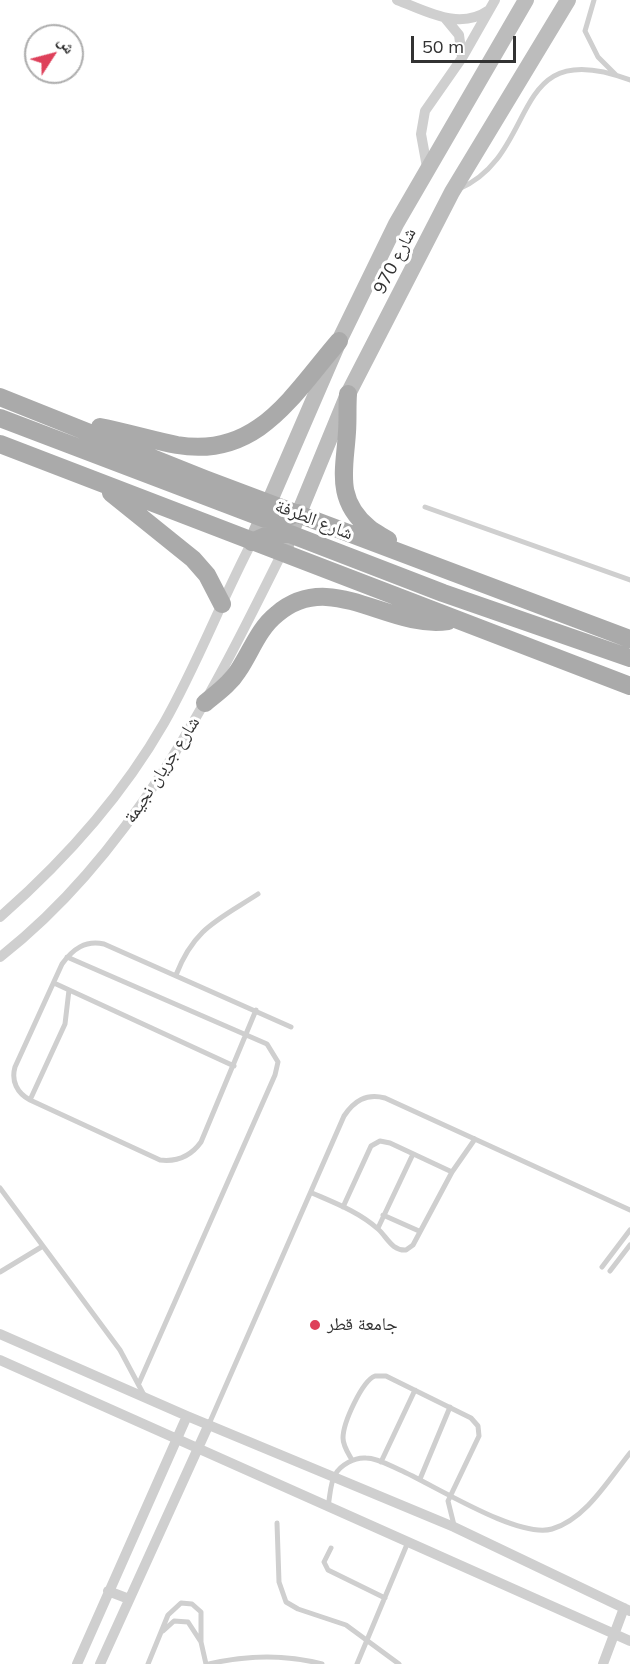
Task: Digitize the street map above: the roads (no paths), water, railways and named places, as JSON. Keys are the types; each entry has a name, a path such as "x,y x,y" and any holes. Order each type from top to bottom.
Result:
{"main road":[{"name":"شارع 970","path":"252,542 339,341 427,166 526,0"},
{"name":"شارع 970","path":"282,553 348,394 452,192 568,0"},
{"path":"56,417 176,445 202,447 225,444 263,426 284,407 339,341"},
{"path":"348,394 347,434 342,463 344,487 354,508 367,526 387,539 400,553"},
{"name":"شارع الطرفة","path":"0,397 56,417 266,510"},
{"path":"0,418 266,510 283,519 298,513"},
{"path":"0,444 452,620 630,686"},
{"path":"90,478 193,559 207,575 222,604"},
{"name":"شارع الطرفة","path":"298,513 630,639"},
{"path":"252,542 270,534 290,534 443,593 630,658"},
{"path":"205,703 233,678 268,623 299,600 309,597 340,597 399,618 423,623 452,620"}],"street":[{"path":"396,0 444,18 468,20 489,10"},
{"path":"427,166 421,134 425,111 462,57 495,0"},
{"path":"444,18 459,35 462,57"},
{"name":"شارع جريان نجيمة","path":"0,917 68,854 130,778 180,693 252,542"},
{"name":"شارع جريان نجيمة","path":"0,957 66,898 134,816 205,703 282,553"},
{"path":"0,1334 188,1416 454,1527 627,1610 603,1664"},
{"path":"0,1360 630,1641"},
{"path":"77,1664 188,1416"},
{"path":"100,1664 209,1424"},
{"path":"108,1591 129,1599"}],"lane":[{"path":"594,0 585,31 598,57 617,76"},
{"path":"452,192 480,178 491,167 501,155 532,100 552,76 565,70 582,68 630,80"},
{"path":"425,507 630,580"},
{"path":"176,975 187,950 198,934 258,894"},
{"path":"256,1010 201,1142 190,1154 176,1160 160,1160 30,1100 17,1089 14,1072 67,957 80,946 98,943 176,975 256,1010 291,1027"},
{"path":"67,957 246,1035 272,1049 278,1062 277,1069 139,1383"},
{"path":"54,983 234,1066"},
{"path":"30,1100 65,1024 69,990"},
{"path":"209,1424 344,1116 354,1103 369,1096 385,1098 630,1210"},
{"path":"312,1193 343,1207 378,1228 394,1247 402,1251 413,1245 452,1172 475,1139"},
{"path":"343,1207 375,1143 385,1141 452,1172"},
{"path":"378,1228 413,1154"},
{"path":"0,1188 114,1342 146,1398"},
{"path":"383,1215 419,1231"},
{"path":"602,1267 630,1230"},
{"path":"610,1271 630,1245"},
{"path":"0,1272 43,1246"},
{"path":"352,1460 344,1442 344,1431 366,1382 381,1375 471,1418 479,1430 477,1441 450,1495 449,1510 454,1527"},
{"path":"381,1462 415,1390"},
{"path":"420,1479 450,1407"},
{"path":"328,1506 334,1475 352,1460 366,1458 420,1479 506,1522 529,1530 544,1531 569,1520 584,1509 630,1453"},
{"path":"277,1523 279,1582 286,1602 298,1609 335,1620 368,1640 399,1664"},
{"path":"357,1664 408,1542"},
{"path":"331,1548 324,1562 328,1570 385,1598"},
{"path":"148,1664 171,1610 187,1603 201,1612 201,1642"},
{"path":"161,1632 174,1621 184,1620 192,1625 201,1642 208,1664 261,1656 298,1659 322,1664"}],"place":[{"name":"جامعة قطر","path":"315,1325"}]}
